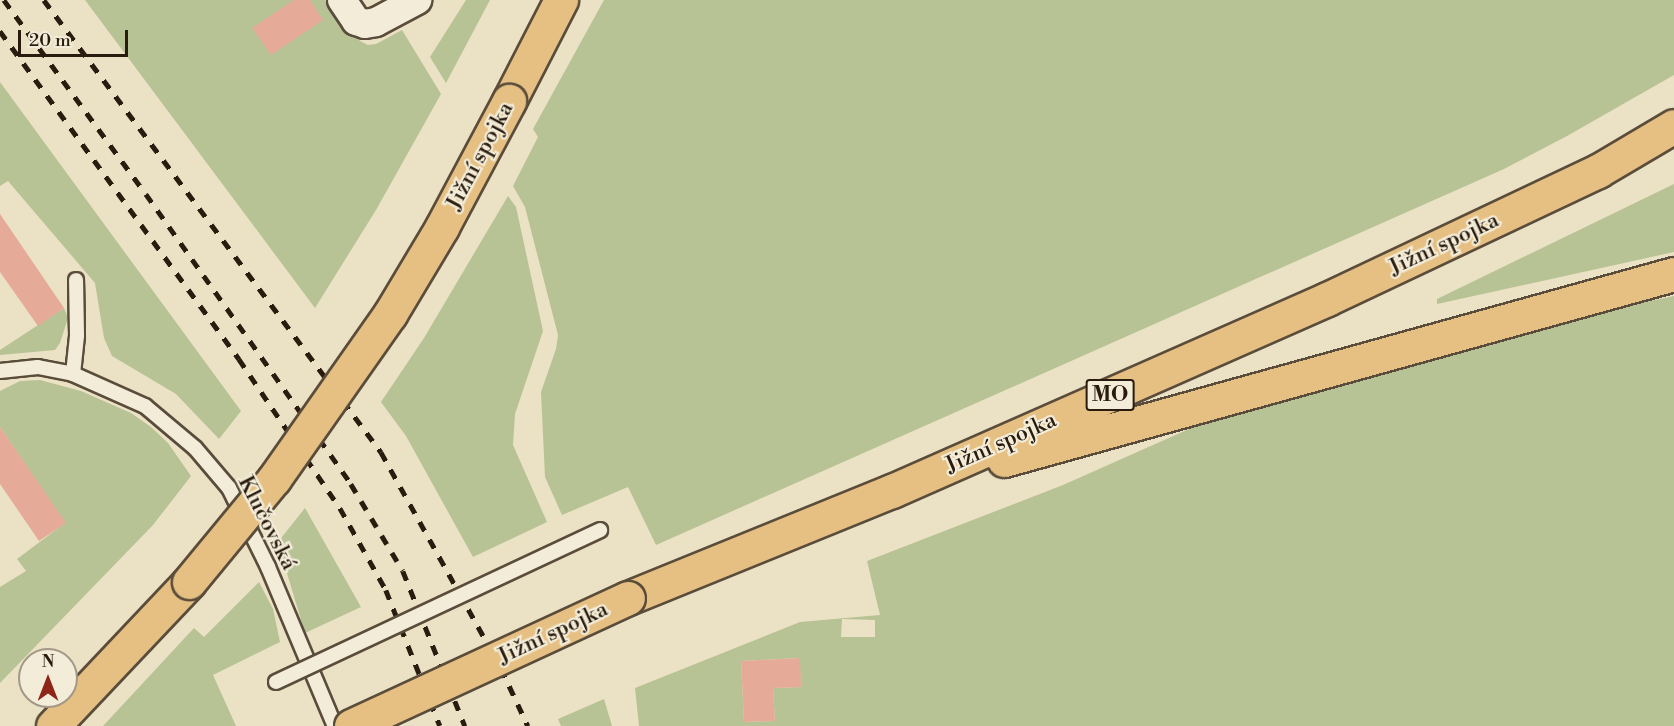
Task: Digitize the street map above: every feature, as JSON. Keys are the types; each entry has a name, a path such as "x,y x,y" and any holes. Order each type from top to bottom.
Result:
{"highway":[{"name":"Jižní spojka","path":"53,726 189,582 274,479 333,399 390,314 442,227 561,0"},
{"name":"Jižní spojka","path":"351,726 628,598 892,491 1338,294 1598,171 1674,126"},
{"path":"892,491 1674,274"}],"street":[{"path":"349,11 365,24 376,22 417,0"}],"lane":[{"path":"73,374 77,335 76,280"},
{"name":"Klučovská","path":"0,371 38,367 73,374 145,406 195,447 229,488 268,567 335,726"},
{"path":"276,682 600,530"}],"green space":[{"path":"85,0 325,0 345,28 350,27 360,41 368,45 376,44 402,30 441,94 376,210 315,308"},
{"path":"466,0 490,0 446,83 430,57"},
{"path":"604,0 1674,0 1674,75 1504,169 656,545 628,487 562,515 545,477 541,392 556,349 558,335 525,207 513,186 538,137 533,129"},
{"path":"0,82 241,411 219,439 176,394 112,356 104,338 95,283 8,181 0,186"},
{"path":"1674,184 1674,252 1437,304 1437,299"},
{"path":"508,196 516,207 543,331 515,414 513,445 547,522 473,557 406,436 381,402 424,338"},
{"path":"1674,296 1674,726 639,726 635,688 800,622 880,615 867,561 1063,485 1198,425 1272,396 1439,345","holes":["842,619 875,620 875,637 841,637","799,658 801,687 773,688 775,721 744,722 741,661"]},
{"path":"64,308 68,318 60,343 55,350 0,355 0,350"},
{"path":"40,380 81,391 131,413 168,443 191,476 153,525 34,648 18,648 18,664 0,683 0,587 26,571 17,559 65,523 0,427 0,391 20,381"},
{"path":"305,508 361,607 305,633 286,570 274,547"},
{"path":"259,582 273,609 280,642 213,675 236,726 103,726 194,628 204,637"},
{"path":"604,699 612,726 561,726 558,719"}],"building":[{"path":"294,0 310,0 323,20 271,55 252,28"},
{"path":"0,214 64,308 38,326 0,272"},
{"path":"0,427 66,523 39,541 0,484"},
{"path":"800,658 801,687 773,688 775,721 744,722 741,661"}],"railway":[{"path":"4,0 146,194 351,484 403,571 465,726"},
{"path":"44,0 381,452 501,668 528,726"},
{"path":"0,31 239,359 340,508 386,590 440,726"}]}
